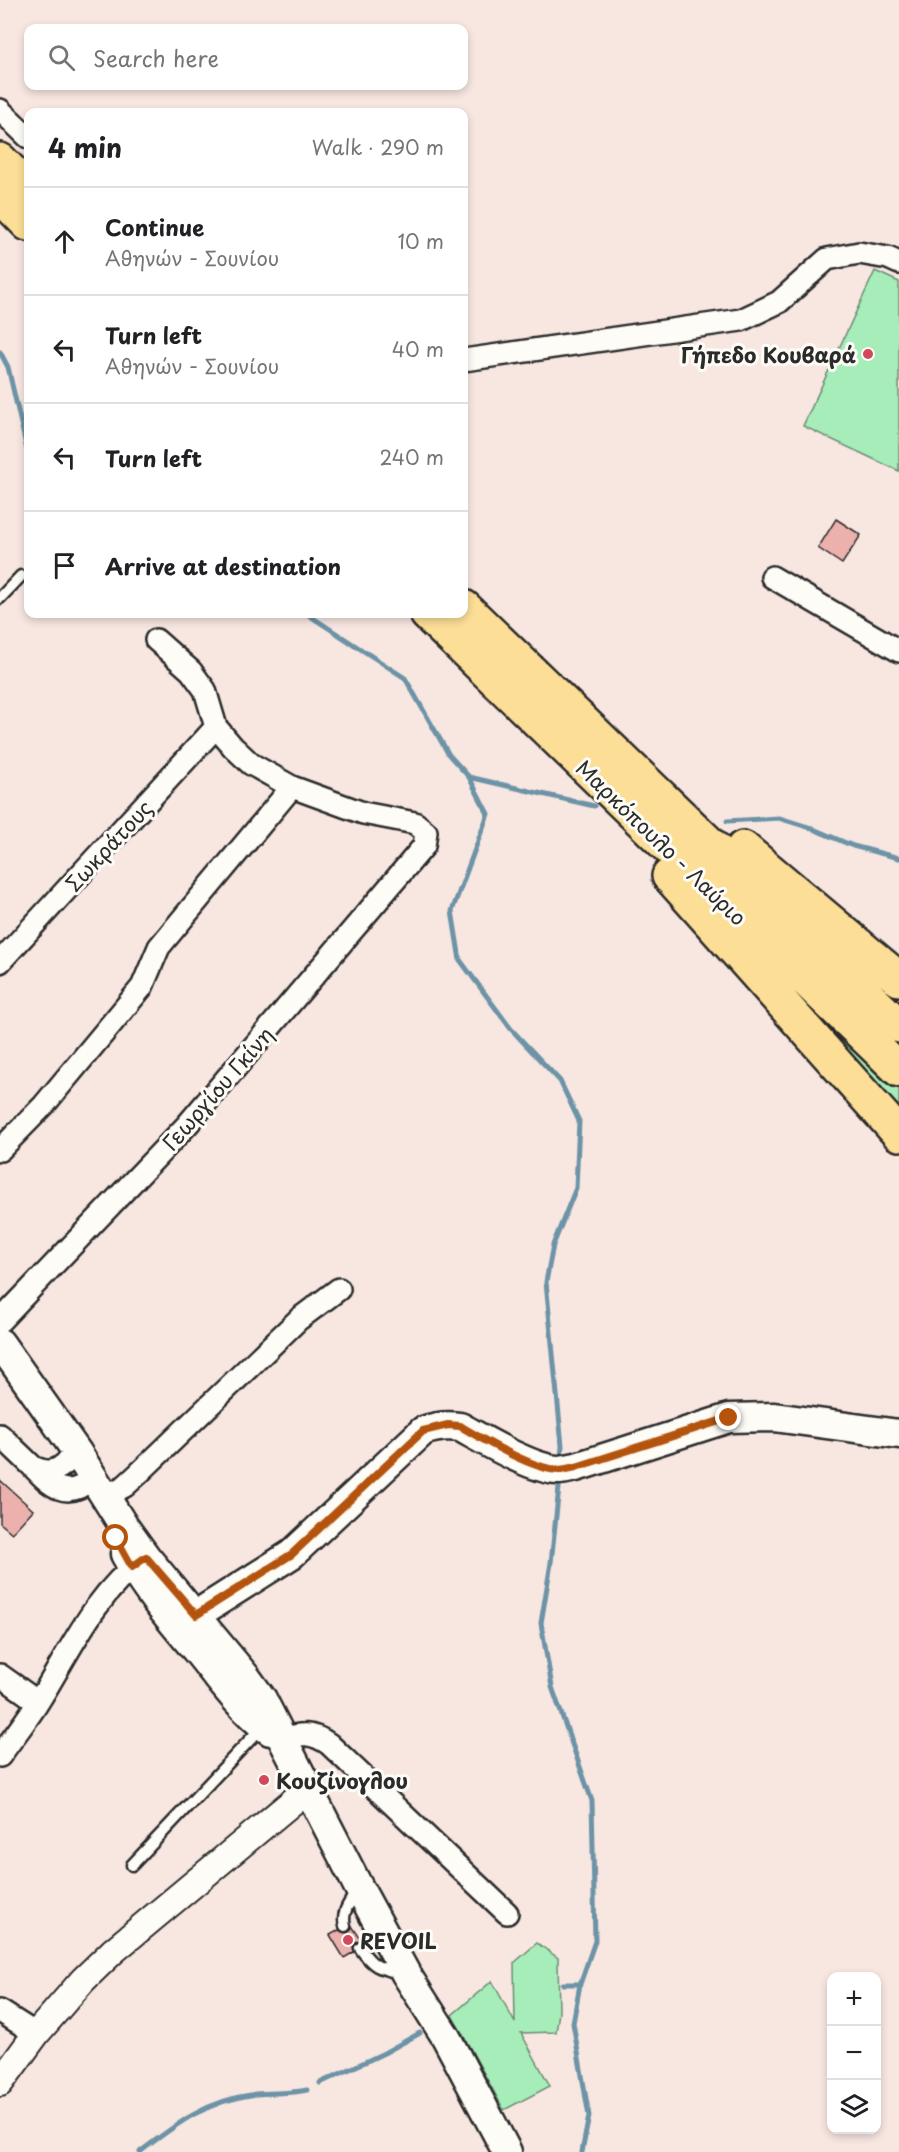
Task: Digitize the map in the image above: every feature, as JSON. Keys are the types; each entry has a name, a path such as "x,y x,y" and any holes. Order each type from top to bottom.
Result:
{"highway":[{"path":"0,160 24,184"},
{"path":"0,196 24,220"},
{"name":"Μαρκόπουλο - Λαύριο","path":"468,611 899,1026"},
{"name":"Μαρκόπουλο - Λαύριο","path":"431,618 899,1070"},
{"path":"586,725 618,741 899,980"},
{"path":"620,802 662,868 899,1134"}],"main road":[{"path":"0,1343 99,1487 116,1538 139,1562 187,1621 262,1699 272,1732 309,1788 359,1888 406,1974 446,2037 507,2152"},
{"path":"187,1621 292,1554 423,1431 448,1425 460,1426 491,1443 548,1468 560,1470 576,1467 729,1418 774,1417 899,1434"}],"street":[{"path":"0,110 24,133"},
{"path":"468,359 741,320 779,302 827,258 859,253 888,258 899,263"},
{"path":"772,577 899,651"},
{"path":"0,1150 44,1105 142,987 159,947 292,787 251,764 216,727 205,690 191,671 156,640"},
{"name":"Σωκράτους","path":"0,962 216,727"},
{"name":"Γεωργίου Γκίνη","path":"0,1321 188,1125 424,846 426,832 415,824 363,813 292,787"},
{"path":"0,1435 49,1483 66,1490 125,1486 299,1319 339,1289"},
{"path":"33,1467 48,1472 57,1470 77,1452"},
{"path":"0,1756 38,1702 99,1601 111,1586 139,1562"},
{"path":"0,1675 38,1702"},
{"path":"272,1732 307,1733 329,1744 507,1913"},
{"path":"0,2082 36,2034 83,1980 113,1951 309,1788"},
{"path":"0,2011 36,2034"}],"lane":[{"path":"0,598 21,576"},
{"path":"132,1864 272,1732"},
{"path":"345,1926 344,1911 359,1888"},
{"path":"360,1948 369,1962 376,1967 406,1974"}],"green space":[{"name":"Γήπεδο Κουβαρά","path":"875,271 899,282 899,471 803,426"},
{"path":"688,879 899,1085 899,1116"},
{"path":"537,1943 558,1958 559,2012 556,2032 521,2033 550,2086 504,2110 452,2015 492,1981 515,2023 514,1963"}],"building":[{"path":"836,519 861,535 842,564 818,548"},
{"path":"0,1480 33,1510 12,1533 0,1523"},
{"path":"352,1926 362,1941 355,1942 354,1952 344,1958 330,1935 339,1930 347,1933"}],"waterway":[{"path":"0,352 8,367 24,437"},
{"path":"313,618 405,678 449,755 469,777 594,806"},
{"path":"469,777 488,814 452,911 460,960 511,1029 560,1081 579,1121 576,1188 553,1245 546,1282 562,1446 561,1460"},
{"path":"727,821 779,818 811,828 853,846 899,858"},
{"path":"560,1478 551,1563 541,1623 552,1687 592,1801 595,1941 580,1984 573,2023 589,2116 582,2152"},
{"path":"563,1984 580,1984"},
{"path":"320,2083 420,2033"},
{"path":"140,2152 194,2114 222,2102 256,2094 307,2090"}],"place":[{"name":"Γήπεδο Κουβαρά","path":"868,354"},
{"name":"Κουζίνογλου","path":"264,1780"},
{"name":"REVOIL","path":"348,1940"}],"route":[{"path":"116,1538 132,1567 146,1557 196,1615 292,1554 423,1431 437,1426 460,1426 481,1439 530,1462 560,1470 576,1467 729,1418"}]}
